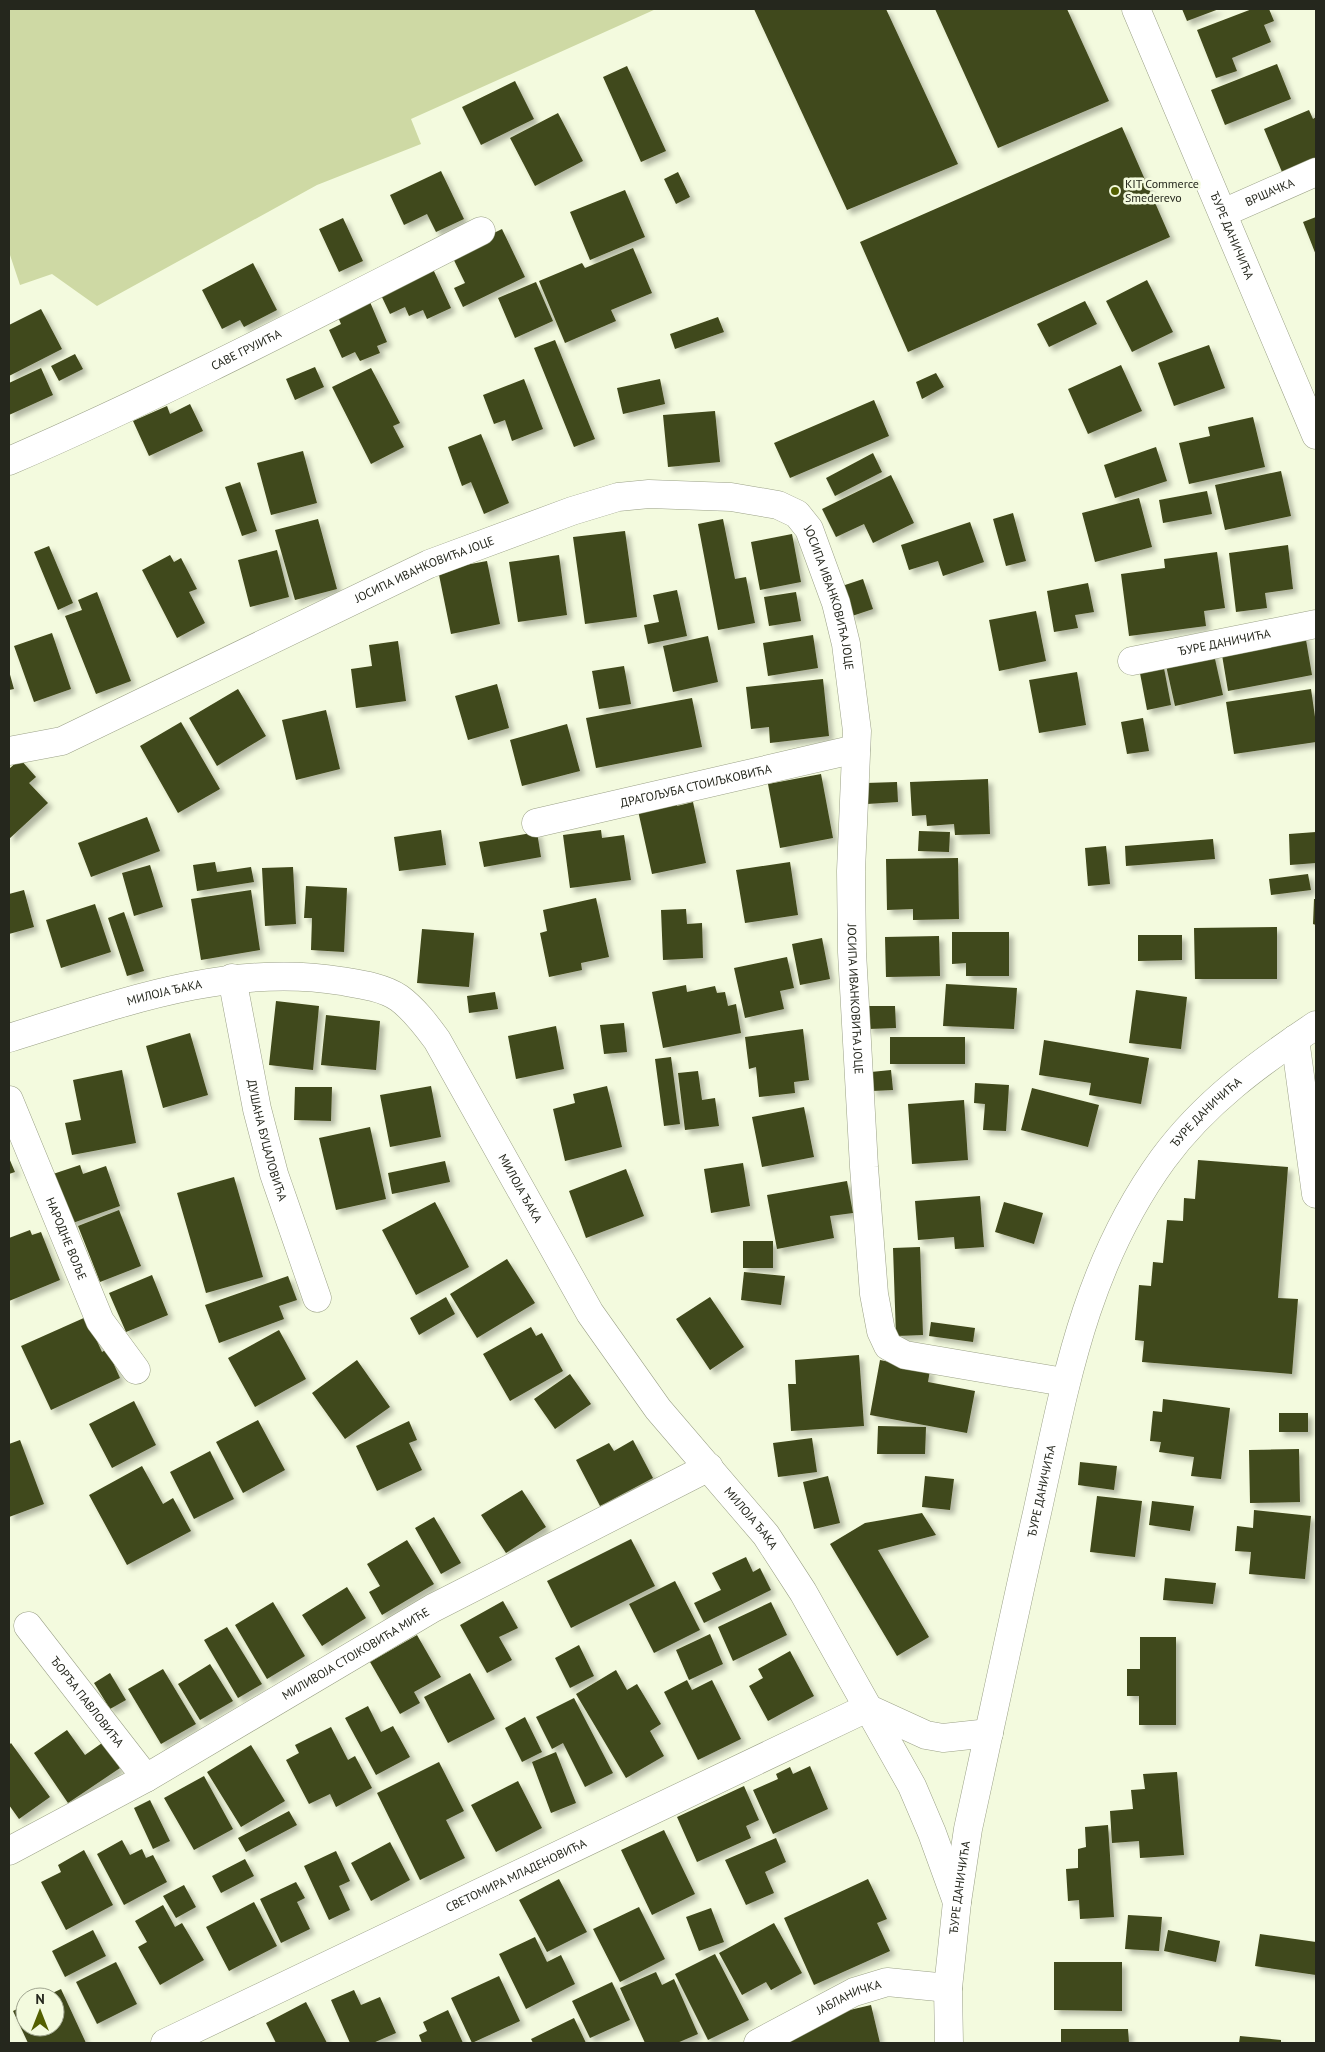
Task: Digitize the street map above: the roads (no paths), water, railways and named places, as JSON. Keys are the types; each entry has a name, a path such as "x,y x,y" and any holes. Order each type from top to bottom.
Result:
{"street":[{"name":"ЂУРЕ ДАНИЧИЋА","path":"1136,9 1316,435"},
{"name":"ВРШАЧКА","path":"1223,213 1316,172"},
{"name":"САВЕ ГРУЈИЋА","path":"9,461 78,431 266,340 481,231"},
{"name":"ЈОСИПА ИВАНКОВИЋА ЈОЦЕ","path":"9,751 62,741 429,564 572,511 618,497 649,494 731,497 778,504 797,514 809,529 836,603 846,644 854,709 856,749 851,871 852,952 864,1167 874,1294 881,1331 888,1346 904,1355 1064,1382"},
{"name":"ЂУРЕ ДАНИЧИЋА","path":"1132,661 1316,624"},
{"name":"ДРАГОЉУБА СТОИЉКОВИЋА","path":"536,823 856,749"},
{"name":"МИЛОЈА ЂАКА","path":"9,1038 101,1010 232,978 302,976 352,982 374,988 398,998 420,1018 442,1048 590,1313 626,1367 658,1409 709,1467 771,1543 803,1592 912,1786 932,1833 957,1902"},
{"name":"ДУШАНА БУЦАЛОВИЋА","path":"232,978 257,1109 274,1174 317,1298"},
{"name":"ЂУРЕ ДАНИЧИЋА","path":"948,2043 948,1988 957,1902 968,1829 1064,1382 1090,1299 1103,1264 1146,1186 1163,1160 1192,1124 1259,1063 1306,1032"},
{"path":"1306,1032 1316,1194"},
{"name":"НАРОДНЕ ВОЉЕ","path":"9,1100 100,1321 136,1370"},
{"name":"МИЛИВОЈА СТОЈКОВИЋА МИЋЕ","path":"9,1851 146,1778 433,1608 709,1467"},
{"name":"ЂОРЂА ПАВЛОВИЋА","path":"28,1626 146,1778"},
{"path":"867,1708 926,1734 943,1738 989,1733"},
{"name":"СВЕТОМИРА МЛАДЕНОВИЋА","path":"165,2043 867,1708"},
{"name":"ЈАБЛАНИЧКА","path":"758,2043 854,1992 887,1982 948,1988"}],"place":[{"name":"KIT Commerce Smederevo","path":"1115,191"}]}
